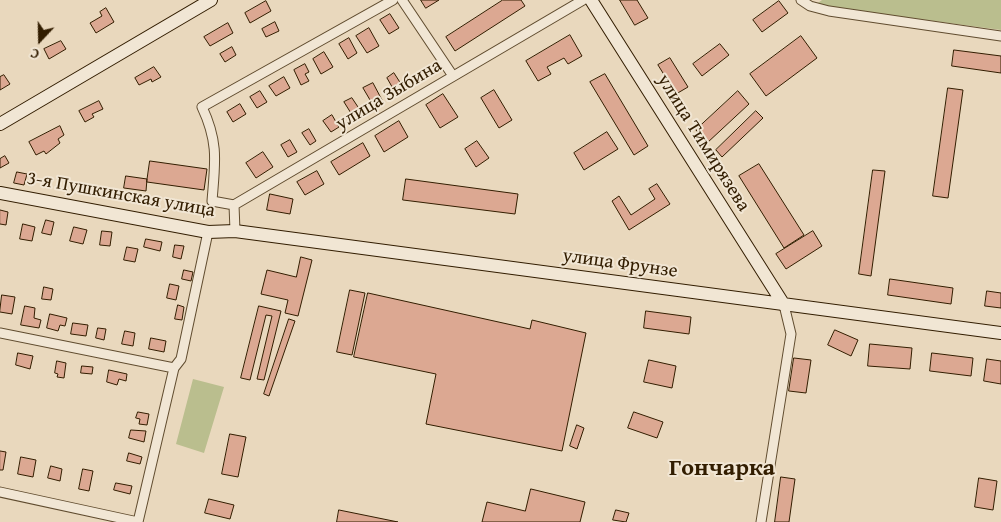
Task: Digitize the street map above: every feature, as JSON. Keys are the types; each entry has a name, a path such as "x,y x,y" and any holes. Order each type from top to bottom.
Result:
{"main road":[{"path":"0,124 211,0"},
{"name":"улица Тимирязева","path":"591,0 784,305"},
{"name":"3-я Пушкинская улица","path":"0,193 208,232 235,231"},
{"name":"улица Фрунзе","path":"235,231 1001,333"}],"street":[{"path":"235,231 234,205 212,201 216,154 212,128 202,107 393,0"},
{"path":"402,0 453,76"},
{"name":"улица Зыбина","path":"234,205 583,0"},
{"path":"801,0 829,11 1001,36"},
{"path":"0,492 138,522 174,368 181,359 208,232"},
{"path":"761,522 792,334 784,305"},
{"path":"0,333 174,368"}],"green space":[{"path":"822,0 1001,0 1001,30 815,5"},
{"path":"193,379 224,387 204,453 176,444"}],"building":[{"path":"421,0 439,0 426,8"},
{"path":"503,0 521,0 525,6 455,51 446,37"},
{"path":"620,0 637,0 648,18 635,25"},
{"path":"266,1 271,11 250,23 245,13"},
{"path":"779,1 788,13 762,32 753,20"},
{"path":"106,8 114,22 96,33 90,23 102,16 100,12"},
{"path":"390,14 399,28 389,34 380,20"},
{"path":"275,22 279,31 266,37 262,29"},
{"path":"228,23 233,33 210,46 204,37"},
{"path":"369,28 379,46 367,53 356,36"},
{"path":"570,35 582,56 568,64 564,58 547,67 551,74 538,81 526,61"},
{"path":"801,36 817,58 766,96 750,74"},
{"path":"349,38 357,53 348,59 339,44"},
{"path":"61,41 66,49 49,59 44,49"},
{"path":"720,44 729,55 702,76 693,64"},
{"path":"232,47 236,55 225,62 220,54"},
{"path":"954,50 1001,56 1001,73 952,66"},
{"path":"324,52 333,67 321,74 313,59"},
{"path":"670,58 688,87 676,94 658,65"},
{"path":"305,64 309,72 305,74 309,81 301,85 294,70"},
{"path":"154,67 161,77 152,82 151,79 139,85 135,78"},
{"path":"394,73 403,87 395,92 387,78"},
{"path":"605,74 648,146 634,155 590,82"},
{"path":"4,75 10,84 0,90 0,77"},
{"path":"284,77 290,88 276,96 269,86"},
{"path":"373,83 382,100 373,105 363,88"},
{"path":"948,88 963,90 948,198 933,196"},
{"path":"494,90 512,120 499,128 481,98"},
{"path":"260,91 267,102 257,108 250,97"},
{"path":"738,91 749,104 707,143 696,130"},
{"path":"443,94 458,117 440,128 426,105"},
{"path":"352,98 362,113 354,118 344,102"},
{"path":"99,101 103,109 92,114 94,117 85,122 79,111"},
{"path":"240,104 246,114 233,122 227,112"},
{"path":"756,111 763,118 722,157 716,150"},
{"path":"332,115 339,127 331,132 323,121"},
{"path":"399,121 408,137 384,152 375,136"},
{"path":"60,126 64,135 58,139 60,143 46,154 44,151 36,155 29,142"},
{"path":"309,129 316,141 310,145 302,133"},
{"path":"607,132 618,149 584,170 574,153"},
{"path":"290,140 297,152 288,157 281,145"},
{"path":"477,141 489,158 476,167 465,149"},
{"path":"363,143 370,156 339,175 331,162"},
{"path":"263,152 273,167 256,178 246,163"},
{"path":"5,156 9,163 0,168 0,159"},
{"path":"150,161 207,169 204,190 147,182"},
{"path":"759,164 804,235 784,248 739,176"},
{"path":"873,170 885,171 871,276 859,274"},
{"path":"317,171 324,184 305,195 297,182"},
{"path":"17,172 27,174 24,185 14,183"},
{"path":"126,176 147,179 146,191 124,188"},
{"path":"406,179 518,194 515,214 403,200"},
{"path":"657,184 670,204 629,230 612,201 619,196 631,215 655,199 649,189"},
{"path":"270,194 293,199 290,214 267,210"},
{"path":"0,210 8,212 6,225 0,224"},
{"path":"46,220 54,222 51,235 42,233"},
{"path":"23,224 35,227 32,241 20,239"},
{"path":"74,227 87,230 83,244 70,241"},
{"path":"102,231 112,232 110,246 100,245"},
{"path":"813,231 822,246 786,269 776,254"},
{"path":"146,239 162,242 160,251 144,247"},
{"path":"175,245 184,246 181,259 173,257"},
{"path":"127,247 138,249 135,262 124,260"},
{"path":"301,257 312,260 298,316 285,313 288,300 261,294 267,270 296,277"},
{"path":"184,270 193,272 191,281 182,279"},
{"path":"890,279 953,288 951,304 888,295"},
{"path":"170,284 179,286 176,300 167,298"},
{"path":"44,287 53,289 51,300 42,299"},
{"path":"350,290 365,293 352,355 337,352"},
{"path":"987,291 1001,293 1001,308 985,306"},
{"path":"368,293 530,329 532,320 586,333 562,451 426,424 436,374 354,357"},
{"path":"2,295 15,297 12,314 0,312"},
{"path":"178,305 184,307 182,320 175,319"},
{"path":"25,306 35,308 34,318 41,320 39,328 21,325"},
{"path":"259,306 281,311 264,380 257,379 272,316 266,315 250,380 241,378"},
{"path":"646,311 691,317 689,334 644,328"},
{"path":"50,314 67,318 65,326 60,325 58,331 47,328"},
{"path":"289,319 295,321 269,396 264,394"},
{"path":"73,323 88,325 86,336 71,334"},
{"path":"98,328 106,329 104,340 96,338"},
{"path":"835,330 858,340 851,356 828,345"},
{"path":"125,331 135,333 133,346 122,344"},
{"path":"151,338 166,341 164,352 149,349"},
{"path":"870,344 912,348 910,369 868,366"},
{"path":"18,353 33,356 30,369 16,365"},
{"path":"932,353 973,358 971,376 930,371"},
{"path":"794,358 811,360 806,393 789,391"},
{"path":"987,359 1001,361 1001,384 984,381"},
{"path":"649,360 676,366 672,388 644,382"},
{"path":"57,361 66,363 64,378 57,377 58,374 55,373"},
{"path":"82,366 93,367 92,374 81,373"},
{"path":"109,370 127,374 126,381 119,379 117,385 107,382"},
{"path":"138,412 149,414 147,425 139,424 140,419 136,418"},
{"path":"634,412 663,422 657,438 628,428"},
{"path":"577,425 584,428 577,449 570,446"},
{"path":"131,430 146,431 144,442 129,438"},
{"path":"230,434 246,437 238,477 222,474"},
{"path":"0,451 6,452 3,470 0,470"},
{"path":"129,453 142,457 140,464 127,461"},
{"path":"21,457 36,460 33,477 18,474"},
{"path":"51,466 62,469 60,481 48,478"},
{"path":"83,469 93,471 89,491 79,489"},
{"path":"781,477 795,479 789,522 775,522"},
{"path":"979,478 997,481 993,510 975,507"},
{"path":"116,483 132,486 130,494 114,490"},
{"path":"531,489 585,502 580,522 482,522 487,502 525,511"},
{"path":"209,499 234,505 230,519 205,513"},
{"path":"339,510 398,522 337,522"},
{"path":"616,510 629,513 626,522 613,520"}],"district":[{"name":"Гончарка","path":"722,469"}]}
